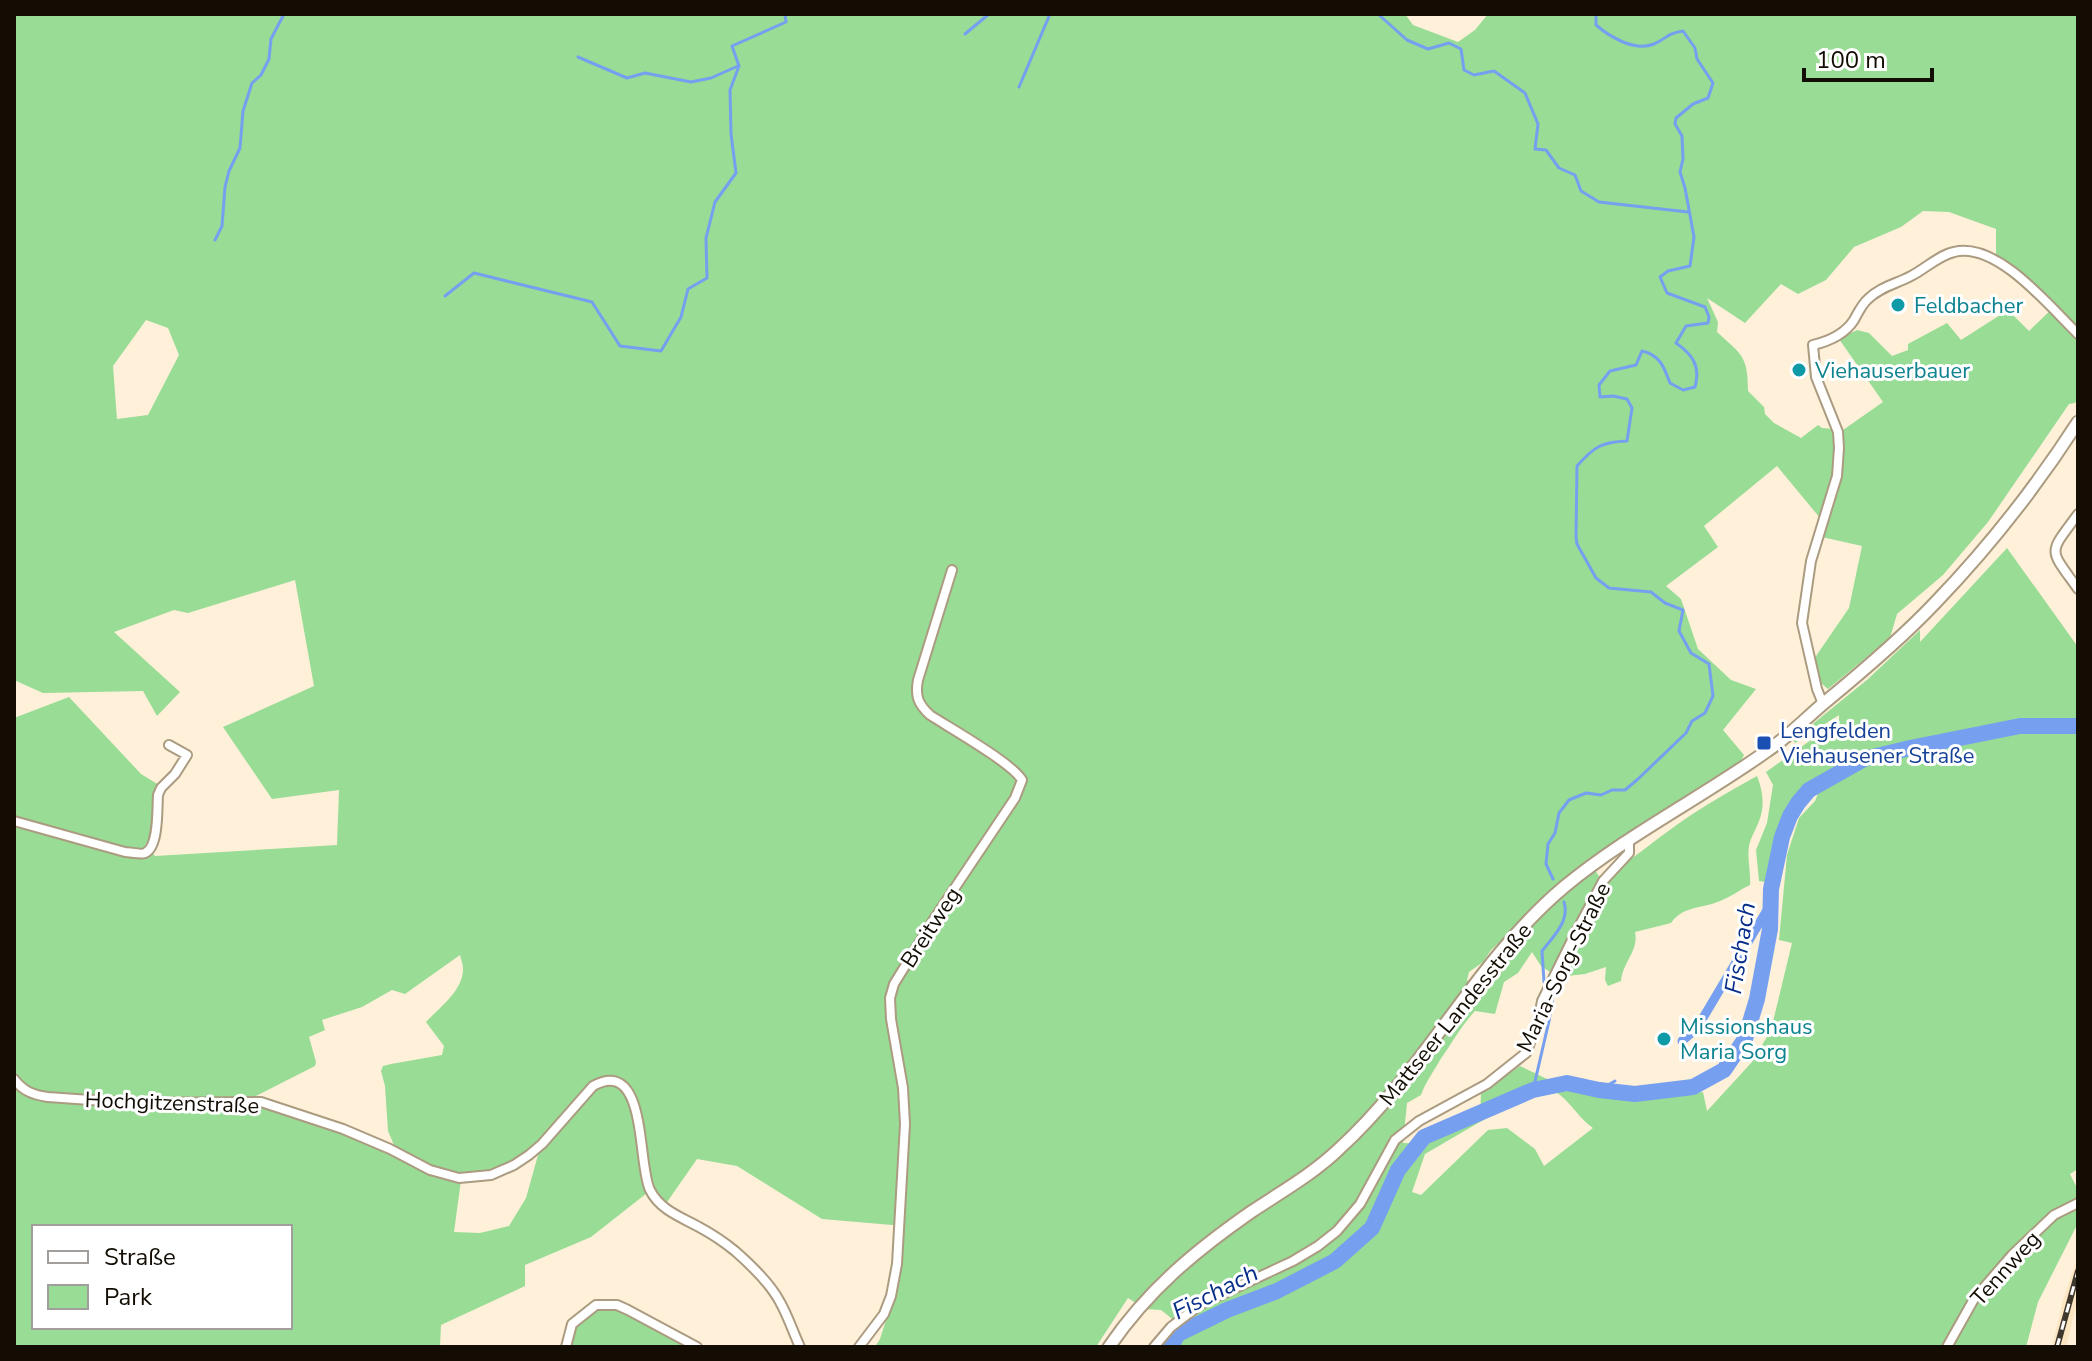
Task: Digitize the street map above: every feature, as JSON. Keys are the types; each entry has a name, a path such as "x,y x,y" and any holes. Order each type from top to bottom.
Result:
{"main road":[{"name":"Mattseer Landesstraße","path":"1109,1347 1137,1308 1199,1250 1312,1171 1367,1122 1490,965 1563,888 1629,840 1770,749 1891,646 1974,561 2051,464 2078,422"}],"street":[{"path":"1823,704 1802,623 1811,561 1834,486 1839,448 1838,432 1816,377 1813,345 1839,335 1851,325 1865,301 1882,289 1959,250 1980,253 2011,269 2078,334"},
{"path":"2078,514 2055,544 2054,551 2078,589"},
{"name":"Breitweg","path":"859,1347 888,1305 897,1264 905,1124 903,1088 891,1019 890,998 894,984 1015,798 1022,780 1004,763 930,715 917,699 918,680 952,570"},
{"path":"14,821 125,852 142,854 149,851 154,843 158,795 187,755 169,745"},
{"name":"Maria-Sorg-Straße","path":"1154,1347 1171,1327 1201,1304 1293,1261 1337,1231 1360,1204 1395,1140 1419,1121 1487,1084 1526,1053 1552,980 1603,881 1629,853 1629,840"},
{"name":"Hochgitzenstraße","path":"14,1079 28,1092 48,1097 132,1103 261,1102 343,1129 430,1170 459,1178 491,1175 514,1165 542,1144 593,1086 602,1081 613,1082 625,1087 632,1096 644,1171 651,1193 672,1213 716,1237 751,1267 779,1300 800,1347"},
{"name":"Tennweg","path":"1947,1347 1974,1299 2012,1255 2054,1215 2078,1203"},
{"path":"566,1347 572,1324 596,1305 607,1304 628,1310 697,1347"}],"shaded area":[{"path":"2078,1256 2078,1299 2066,1347 2052,1347 2063,1301"}],"green space":[{"path":"14,14 1405,14 1413,25 1458,42 1475,30 1488,14 2078,14 2078,398 2075,403 2069,404 1988,522 1943,575 1897,614 1890,638 1828,689 1821,683 1814,659 1849,608 1862,546 1822,537 1825,524 1777,466 1704,526 1718,547 1666,586 1681,599 1698,649 1731,680 1756,689 1723,730 1744,755 1739,765 1601,852 1565,880 1491,950 1483,962 1469,972 1467,980 1476,993 1530,927 1595,870 1600,878 1609,873 1689,817 1757,776 1763,804 1749,846 1750,885 1720,901 1687,910 1671,923 1635,932 1635,945 1621,981 1608,986 1606,967 1567,976 1569,964 1591,923 1578,920 1550,972 1541,966 1532,952 1518,973 1504,982 1495,1014 1475,1011 1440,1060 1421,1095 1407,1103 1403,1143 1427,1144 1480,1118 1481,1093 1520,1066 1566,1088 1617,1099 1703,1092 1707,1111 1752,1062 1771,1030 1792,943 1779,940 1787,855 1799,818 1815,801 1825,776 1806,786 1793,800 1776,838 1765,882 1759,881 1756,850 1767,823 1773,785 1766,772 1839,720 1839,715 1795,743 1793,740 1868,679 1920,630 1920,642 2007,548 2078,647 2078,1169 2070,1174 2078,1190 2078,1223 2038,1302 2026,1347 1173,1347 1182,1335 1171,1318 1161,1310 1145,1309 1128,1298 1096,1347 875,1347 899,1279 904,1226 822,1219 737,1166 697,1159 665,1205 650,1183 627,1088 603,1080 536,1146 500,1170 469,1176 440,1172 398,1149 388,1131 381,1071 383,1066 442,1055 444,1046 426,1022 459,984 463,968 460,955 405,994 392,990 362,1007 322,1020 325,1030 309,1037 315,1066 252,1098 158,1101 33,1092 14,1075 14,718 69,697 141,774 159,785 154,800 152,831 145,845 155,856 337,845 339,790 272,799 223,727 314,686 295,580 188,613 174,610 114,632 180,692 157,716 143,691 43,693 14,680","holes":["1923,211 1949,212 1996,229 1996,256 2027,280 2054,307 2029,331 2008,310 1961,340 1947,323 1908,344 1908,350 1892,356 1869,333 1857,330 1839,339 1883,402 1843,430 1818,425 1801,438 1774,423 1748,391 1745,363 1717,332 1718,322 1707,298 1745,323 1781,284 1798,294 1826,280 1854,247 1901,227","146,320 168,328 179,355 148,415 117,419 113,366","1552,1090 1593,1128 1544,1166 1535,1149 1507,1128 1488,1130 1421,1195 1412,1192 1425,1154 1519,1102"]},
{"path":"14,1083 34,1096 256,1104 342,1130 461,1180 454,1232 480,1233 509,1226 526,1198 540,1148 592,1092 607,1085 623,1091 629,1099 647,1193 591,1237 525,1265 525,1286 441,1325 440,1347 14,1347"},
{"path":"601,1307 621,1309 692,1347 569,1347 579,1322"}],"waterway":[{"path":"215,240 222,226 229,171 240,148 243,111 252,83 261,75 269,59 271,39 284,14"},
{"path":"445,296 474,273 592,302 620,346 661,351 681,317 688,289 707,278 706,238 715,202 736,173 730,90 739,66 732,46 786,22 785,14"},
{"path":"965,34 989,14"},
{"path":"1019,87 1050,14"},
{"path":"1378,14 1407,40 1428,49 1449,43 1461,49 1464,70 1474,75 1494,71 1525,93 1538,124 1535,149 1546,150 1559,168 1575,175 1581,191 1599,202 1688,212"},
{"path":"1553,879 1546,864 1548,844 1555,833 1559,813 1569,800 1586,793 1601,795 1612,790 1625,790 1686,733 1692,721 1705,713 1713,696 1709,664 1691,653 1679,631 1683,610 1665,603 1651,592 1609,588 1596,578 1577,544 1577,466 1599,447 1627,441 1632,408 1627,399 1600,397 1599,385 1610,371 1636,365 1642,351 1657,359 1670,383 1683,390 1695,387 1697,373 1694,361 1676,343 1686,326 1708,323 1709,317 1705,307 1667,293 1660,277 1668,271 1690,266 1694,237 1680,172 1682,136 1675,124 1676,118 1693,104 1708,98 1713,83 1683,31 1647,46 1631,45 1596,25 1596,14"},
{"path":"578,57 627,78 645,73 691,82 711,78 738,66"},
{"name":"Fischach","path":"1170,1347 1178,1334 1227,1310 1277,1291 1335,1261 1372,1228 1398,1170 1424,1137 1533,1090 1567,1083 1635,1094 1693,1087 1724,1070 1745,1039 1757,999 1770,929 1771,889 1782,837 1790,816 1809,790 1864,759 1910,748 2020,726 2078,726"},
{"path":"1533,1090 1554,989 1544,982 1542,951 1563,922 1564,902"},
{"path":"1682,1041 1697,1028 1770,905"},
{"path":"1599,1090 1615,1081"}],"railway":[{"path":"2057,1347 2078,1271"}],"place":[{"name":"Feldbacher","path":"1898,305"},
{"name":"Viehauserbauer","path":"1799,370"},
{"name":"Lengfelden Viehausener Straße","path":"1764,743"},
{"name":"Missionshaus Maria Sorg","path":"1664,1039"}]}
